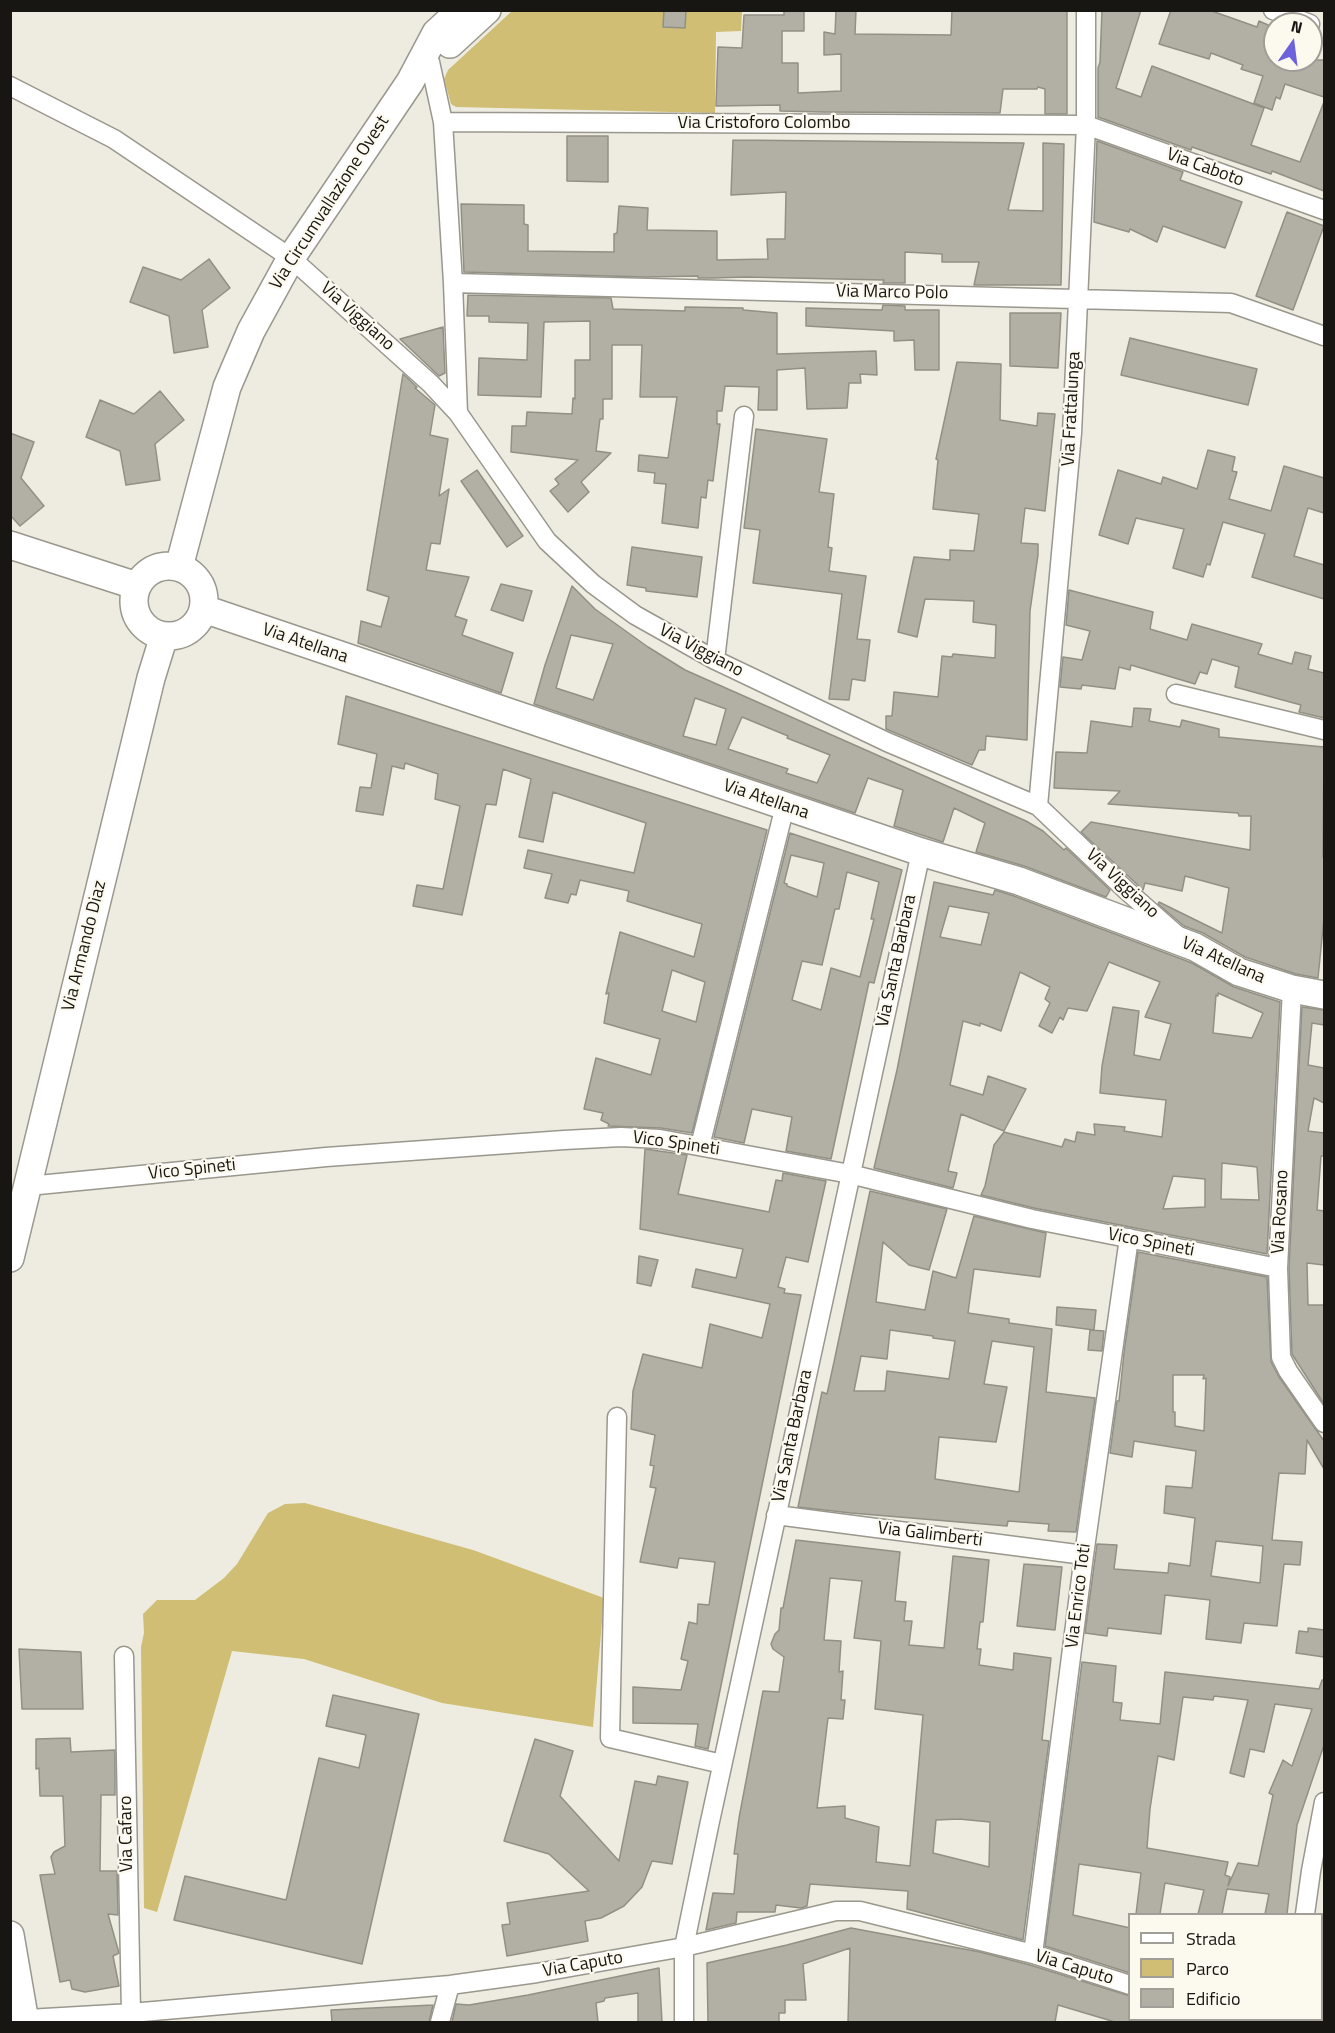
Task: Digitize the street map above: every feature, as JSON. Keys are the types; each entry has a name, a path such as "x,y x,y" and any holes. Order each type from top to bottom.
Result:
{"main road":[{"name":"Via Circumvallazione Ovest","path":"179,567 228,387 251,331 291,258 410,82 438,22 461,10"},
{"name":"Via Circumvallazione Ovest","path":"410,82 487,10"},
{"path":"10,545 137,586"},
{"path":"166,566 179,567 191,573 200,583 204,596 204,609 193,627 174,636 164,636 152,631 142,623 136,612 134,599 137,586 144,576 155,569 166,566"},
{"name":"Via Atellana","path":"204,609 921,852 1019,881 1187,944 1239,972 1292,989 1324,994"},
{"name":"Via Armando Diaz","path":"10,1258 151,678 164,636"},
{"path":"10,1935 20,2020"}],"street":[{"name":"Via Frattalunga","path":"1038,806 1072,433 1086,125 1086,10"},
{"path":"430,62 443,122 458,413"},
{"name":"Via Viggiano","path":"10,86 114,140 291,258 431,384 458,413 547,541 593,584 635,615 715,660 887,742 1038,806 1126,890 1187,944"},
{"name":"Via Cristoforo Colombo","path":"443,122 1086,125"},
{"name":"Via Caboto","path":"1086,125 1324,210"},
{"name":"Via Marco Polo","path":"453,283 1232,303 1324,336"},
{"path":"715,660 744,416"},
{"path":"1176,694 1324,730"},
{"path":"700,1146 785,806"},
{"name":"Via Santa Barbara","path":"684,2022 684,1947 921,852"},
{"name":"Via Rosano","path":"1292,989 1278,1268 1281,1357 1324,1423"},
{"name":"Vico Spineti","path":"28,1186 326,1157 564,1140 621,1137 660,1138 850,1174 1032,1219 1278,1268"},
{"name":"Via Enrico Toti","path":"1033,1954 1084,1555 1129,1238"},
{"path":"617,1417 610,1738 722,1764"},
{"name":"Via Galimberti","path":"776,1515 1084,1555"},
{"name":"Via Cafaro","path":"124,1656 131,2013"},
{"path":"1305,1913 1316,1891 1324,1802"},
{"name":"Via Caputo","path":"20,2020 131,2013 192,2015 450,1985 537,1973 684,1947 836,1911 860,1911 1033,1954 1128,1984"},
{"path":"440,2022 450,1985"}],"green space":[{"path":"512,11 742,11 741,31 716,32 715,113 456,107 451,104 444,79 448,70"},
{"path":"305,1503 473,1550 604,1598 593,1727 442,1703 304,1659 232,1651 157,1912 144,1908 141,1647 144,1633 143,1614 157,1600 195,1600 224,1578 237,1564 268,1513 285,1504"}],"building":[{"path":"664,10 686,10 685,28 663,27"},
{"path":"784,10 804,10 804,31 782,31 782,63 798,63 798,93 841,91 841,54 824,55 824,32 835,34 836,10 856,10 855,34 951,35 952,10 1067,10 1067,114 1045,114 1045,89 1038,87 1037,89 1003,89 1000,113 780,111 780,105 716,106 718,47 742,48 744,15 784,15"},
{"path":"1102,10 1141,10 1116,88 1141,97 1152,66 1264,108 1251,145 1300,162 1324,102 1324,191 1272,171 1271,174 1192,147 1191,150 1098,117 1098,68"},
{"path":"1171,10 1209,10 1257,27 1259,21 1263,23 1263,72 1323,72 1324,60 1324,97 1285,84 1280,99 1276,97 1272,110 1254,103 1263,76 1241,69 1243,65 1211,53 1209,59 1159,44"},
{"path":"567,136 608,136 608,182 567,181"},
{"path":"733,140 1024,143 1008,210 1043,211 1043,143 1064,144 1061,285 974,285 979,262 942,262 942,254 905,252 905,283 883,283 884,280 464,272 461,204 524,205 524,224 528,225 528,251 614,252 614,234 617,233 619,206 648,208 647,230 717,231 717,260 768,259 767,239 785,239 786,192 731,195"},
{"path":"1097,141 1183,172 1180,180 1242,202 1225,248 1163,226 1157,242 1130,229 1129,232 1094,222"},
{"path":"1287,212 1324,226 1293,310 1256,296"},
{"path":"209,259 230,288 202,310 208,347 174,353 169,316 130,302 143,267 181,280"},
{"path":"468,295 611,298 613,309 685,311 685,307 743,308 743,310 777,313 777,354 876,351 877,375 860,374 861,383 849,383 847,408 807,409 805,368 777,370 777,410 758,410 759,387 725,386 722,411 717,411 717,424 720,424 713,481 708,480 706,498 701,497 698,528 662,523 666,484 654,483 655,473 638,471 639,455 668,458 677,397 640,397 642,345 612,345 612,399 603,399 603,419 600,419 596,451 611,453 581,482 589,492 568,512 550,491 559,484 555,479 578,460 511,452 512,426 526,426 527,412 572,414 573,398 575,399 575,360 590,360 590,321 544,322 541,397 478,395 479,358 527,360 528,323 489,322 489,316 467,316"},
{"path":"883,305 905,306 905,310 939,310 939,370 915,370 914,340 894,341 894,331 806,326 806,308 882,310"},
{"path":"1010,313 1061,313 1058,368 1010,366"},
{"path":"443,327 445,373 439,376 400,339"},
{"path":"1130,338 1257,369 1248,405 1121,375"},
{"path":"957,362 1001,364 1000,420 1037,426 1038,413 1055,414 1045,511 1025,508 1021,543 1038,544 1030,611 1027,740 986,736 985,750 979,750 972,765 886,729 886,716 892,716 894,692 938,697 942,656 952,657 953,654 995,658 996,625 973,622 974,601 925,599 917,637 898,632 914,557 950,560 950,550 974,551 979,514 933,509 938,460 936,459"},
{"path":"403,374 435,405 430,435 448,439 439,496 449,489 440,544 431,543 426,570 469,577 455,616 467,620 462,635 513,653 501,693 358,643 361,621 381,627 389,597 367,590"},
{"path":"160,391 184,420 155,444 160,480 126,485 120,451 86,437 100,400 134,414"},
{"path":"756,429 827,439 819,492 834,494 828,547 832,548 829,571 866,576 857,639 870,640 865,681 852,679 849,700 829,699 842,594 753,583 760,530 744,528"},
{"path":"10,433 34,442 21,478 44,506 20,526 10,515"},
{"path":"1208,450 1235,457 1232,471 1237,472 1229,499 1271,511 1284,466 1324,478 1324,513 1308,508 1294,556 1324,565 1324,599 1252,577 1265,534 1223,522 1210,565 1207,564 1203,577 1173,568 1184,529 1136,518 1128,544 1099,535 1118,470 1161,484 1163,477 1197,489"},
{"path":"477,470 523,536 507,547 461,481"},
{"path":"632,547 702,557 697,597 646,591 646,588 627,585"},
{"path":"501,584 532,591 523,621 491,610"},
{"path":"572,586 595,609 685,670 1026,821 1043,831 1064,850 1066,848 1110,890 1106,897 1024,866 976,852 985,823 954,808 943,842 894,826 903,790 868,778 855,813 534,704","holes":["571,635 613,644 593,700 556,688","695,698 726,709 716,745 683,736","742,717 830,755 817,783 786,773 788,769 728,749"]},
{"path":"1069,590 1153,612 1150,629 1187,640 1192,624 1262,644 1258,654 1292,664 1295,652 1311,656 1308,669 1324,673 1324,718 1299,712 1301,705 1235,687 1239,667 1212,659 1207,674 1200,672 1195,684 1131,665 1130,670 1119,667 1115,689 1082,685 1081,689 1060,687 1063,657 1082,660 1090,631 1066,625"},
{"path":"346,696 767,830 692,1133 661,1128 608,1126 609,1124 601,1120 603,1113 584,1109 596,1058 651,1075 660,1039 604,1023 609,993 606,994 620,932 694,957 702,924 627,901 629,891 580,880 576,895 571,894 568,903 545,898 552,874 524,868 528,850 634,873 646,823 553,792 543,842 519,837 531,779 503,769 496,805 486,804 462,915 413,906 417,885 443,889 460,806 435,799 438,774 405,763 404,769 392,766 383,815 356,811 360,787 371,788 377,754 338,744","holes":["672,970 705,982 696,1022 662,1011"]},
{"path":"1134,708 1151,709 1149,721 1180,727 1182,720 1219,729 1219,737 1324,747 1324,918 1318,978 1296,974 1245,957 1203,933 1184,926 1158,904 1159,902 1222,933 1229,888 1185,876 1182,891 1145,883 1143,890 1081,832 1091,822 1250,850 1251,816 1239,816 1238,813 1108,804 1120,791 1054,788 1056,752 1087,753 1091,721 1132,727"},
{"path":"790,833 902,870 874,983 869,982 831,1159 786,1151 792,1117 752,1109 744,1143 714,1137","holes":["791,855 824,863 817,897 784,883","847,872 879,882 871,919 874,919 860,977 831,968 821,1010 792,1000 802,961 822,965 835,909 839,909"]},
{"path":"934,882 993,895 995,890 1014,896 1192,963 1234,987 1280,1002 1267,1254 1034,1208 981,1195 994,1145 1004,1132 1062,1147 1065,1139 1075,1142 1077,1132 1095,1135 1094,1124 1125,1127 1124,1131 1162,1137 1166,1100 1100,1093 1102,1066 1113,1007 1139,1011 1134,1055 1160,1060 1171,1024 1145,1017 1160,982 1109,962 1087,1011 1068,1008 1063,1020 1060,1017 1052,1033 1039,1026 1050,1003 1045,999 1050,987 1020,972 1001,1031 980,1023 980,1026 963,1021 950,1085 983,1095 988,1076 1026,1089 1004,1131 961,1114 948,1171 957,1173 953,1188 874,1168 897,1070","holes":["949,906 989,913 981,945 940,937","1218,993 1263,1013 1252,1038 1213,1033 1216,995 1218,996","1222,1163 1257,1167 1259,1200 1221,1199","1173,1176 1205,1179 1205,1207 1163,1209"]},
{"path":"1302,1007 1324,1010 1324,1025 1312,1023 1308,1065 1324,1068 1324,1103 1314,1098 1308,1131 1324,1133 1324,1156 1321,1156 1317,1210 1324,1211 1324,1265 1307,1263 1308,1305 1324,1305 1324,1404 1292,1354 1289,1268"},
{"path":"645,1149 687,1155 678,1194 769,1212 776,1180 782,1181 783,1173 826,1181 808,1262 786,1257 778,1287 785,1289 784,1293 801,1295 708,1749 695,1746 698,1724 633,1723 633,1687 681,1690 688,1661 681,1659 689,1622 697,1624 698,1604 709,1605 715,1562 679,1558 677,1568 640,1562 656,1488 650,1487 654,1466 650,1465 655,1435 631,1429 633,1391 643,1354 702,1368 710,1324 762,1338 770,1304 692,1287 696,1269 736,1278 743,1249 640,1229"},
{"path":"870,1191 947,1209 929,1270 909,1265 883,1242 876,1302 925,1310 933,1271 956,1278 974,1216 1046,1233 1040,1277 974,1269 968,1313 1009,1319 1009,1323 1052,1329 1046,1392 1095,1398 1076,1532 1048,1531 1049,1524 1008,1521 1007,1526 798,1507 822,1392 827,1394","holes":["890,1330 955,1341 949,1379 887,1371 885,1391 854,1391 861,1356 887,1359","992,1341 1034,1347 1019,1492 935,1479 939,1437 996,1442 1007,1387 984,1384"]},
{"path":"1138,1252 1267,1277 1271,1362 1324,1441 1324,1469 1307,1440 1305,1474 1279,1473 1272,1540 1302,1542 1300,1565 1284,1564 1277,1626 1244,1623 1241,1643 1206,1639 1210,1600 1165,1595 1161,1634 1108,1628 1107,1636 1085,1633 1097,1544 1117,1545 1114,1569 1168,1573 1169,1563 1190,1566 1195,1518 1164,1513 1166,1486 1192,1488 1196,1451 1134,1441 1132,1457 1110,1453","holes":["1173,1375 1204,1375 1203,1379 1206,1378 1204,1431 1175,1426","1216,1541 1263,1546 1260,1583 1211,1576"]},
{"path":"639,1256 658,1260 651,1286 637,1283"},
{"path":"1057,1307 1096,1310 1094,1330 1056,1325"},
{"path":"1090,1330 1104,1331 1102,1351 1088,1350"},
{"path":"796,1540 900,1552 895,1601 906,1602 904,1621 912,1621 909,1645 944,1648 953,1556 989,1560 983,1622 980,1622 977,1649 981,1649 979,1665 1013,1670 1014,1653 1051,1658 1042,1740 1049,1741 1023,1940 907,1909 908,1891 810,1884 807,1906 801,1908 776,1905 775,1912 737,1912 736,1923 706,1930 713,1893 734,1894 738,1854 734,1854 739,1818 763,1691 779,1692 784,1657 773,1649 771,1644 779,1630 781,1608 783,1608","holes":["830,1578 862,1581 854,1638 881,1641 875,1709 923,1715 910,1866 876,1862 879,1827 845,1818 845,1806 817,1808 828,1718 843,1719 845,1700 841,1700 843,1671 839,1672 841,1641 824,1640","959,1819 990,1822 989,1867 933,1853 936,1820"]},
{"path":"1024,1564 1062,1567 1055,1630 1017,1626"},
{"path":"1308,1628 1324,1630 1324,1657 1296,1653 1299,1631 1308,1632"},
{"path":"19,1649 81,1652 83,1709 22,1709"},
{"path":"1082,1662 1116,1666 1113,1702 1122,1703 1120,1720 1160,1724 1165,1672 1319,1689 1324,1680 1324,1745 1297,1825 1287,1913 1265,1913 1269,1894 1227,1889 1222,1913 1198,1913 1204,1890 1165,1883 1160,1913 1136,1913 1141,1873 1079,1864 1073,1915 1128,1928 1128,1972 1045,1946","holes":["1214,1696 1248,1700 1230,1773 1244,1777 1250,1749 1264,1752 1275,1704 1312,1709 1292,1766 1283,1760 1269,1793 1273,1795 1258,1866 1238,1863 1228,1886 1230,1877 1225,1875 1228,1862 1147,1848 1158,1756 1174,1760 1183,1697 1213,1700"]},
{"path":"333,1695 419,1714 362,1964 174,1920 185,1876 286,1900 319,1758 359,1768 366,1735 326,1726"},
{"path":"70,1738 71,1752 115,1750 115,1795 101,1795 100,1871 117,1871 118,1915 108,1914 119,1953 113,1956 119,1986 85,1992 72,1989 70,1980 60,1982 40,1875 55,1874 51,1857 54,1852 65,1846 63,1796 40,1796 39,1768 36,1769 36,1739"},
{"path":"535,1739 573,1751 560,1796 619,1861 635,1781 656,1785 658,1776 688,1782 672,1864 652,1861 642,1887 624,1906 601,1918 585,1921 588,1941 507,1956 502,1925 510,1924 507,1903 589,1891 549,1854 504,1841"},
{"path":"851,1928 980,1952 1128,1995 1128,2021 1130,2022 1115,2022 1058,2005 1055,2022 848,2022 850,1948 803,1964 806,2000 785,2000 785,2013 779,2013 779,2022 708,2022 707,1963"},
{"path":"659,1968 662,2022 638,2022 638,1993 605,1998 604,2001 596,2003 598,2022 452,2022 456,2004 469,2005 528,1995"},
{"path":"433,2005 429,2022 332,2022 331,2010"}]}
